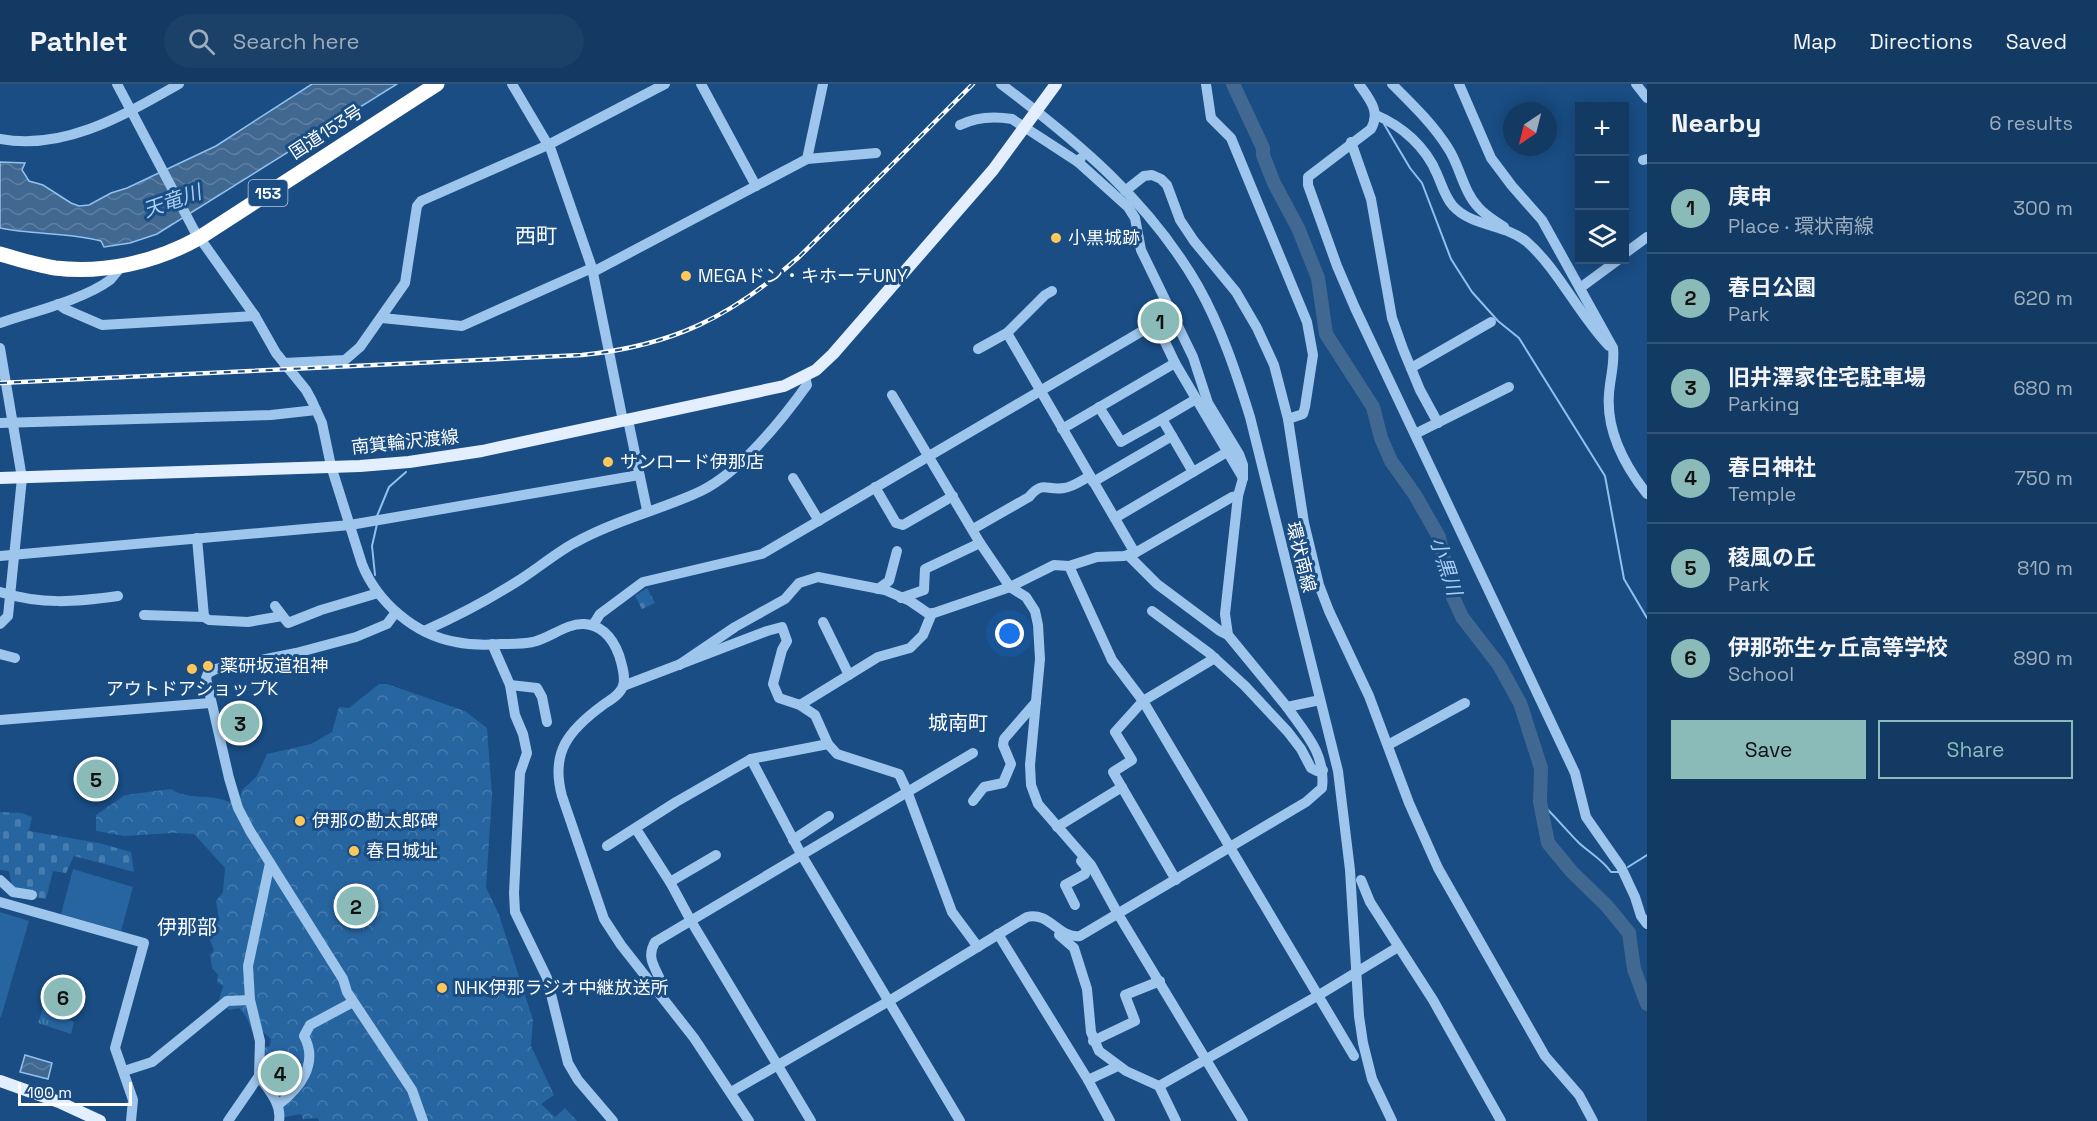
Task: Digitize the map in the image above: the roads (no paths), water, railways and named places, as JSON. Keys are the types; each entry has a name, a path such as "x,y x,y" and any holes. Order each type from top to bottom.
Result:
{"highway":[{"name":"国道153号","path":"0,254 55,268 87,269 122,266 174,251 196,234 437,84"}],"main road":[{"name":"南箕輪沢渡線","path":"0,478 384,465 482,451 784,386 805,377 839,348 993,170 1056,84"},
{"path":"0,1080 100,1121"}],"street":[{"path":"117,84 196,234 255,316 284,363 306,390 322,423 330,466 367,576 378,593 396,612 424,631 458,643 535,642 583,624 602,629 614,642 624,672 623,686 617,695 582,721 566,741 559,757 559,784 571,826 604,919 621,945 694,1038 749,1121"},
{"path":"0,139 40,141 68,136 132,114 179,84"},
{"path":"512,84 549,145 593,270 647,510"},
{"path":"284,363 345,360 360,347 405,283 417,206 421,201 549,145 665,84"},
{"path":"701,84 756,186"},
{"path":"807,159 823,84"},
{"name":"環状南線","path":"1001,84 1087,151 1152,219 1199,288 1232,359 1250,417 1338,771 1350,870 1363,1043 1372,1079 1392,1121"},
{"path":"1206,84 1211,118 1231,138 1307,322 1313,355 1305,407 1303,414 1288,419"},
{"path":"1359,84 1373,103 1376,115 1371,129 1308,177 1308,185 1337,266 1575,773 1586,817 1621,867 1641,916 1647,924"},
{"path":"1392,84 1447,146 1478,208 1527,242 1597,334 1614,351"},
{"path":"1459,84 1491,158 1542,220 1614,351 1609,398 1615,440 1633,476 1647,494"},
{"path":"1636,84 1647,98"},
{"path":"1376,115 1413,139 1426,153 1444,193 1453,206 1466,216 1511,233"},
{"path":"960,125 971,120 1000,117 1012,119 1078,162 1128,207 1135,218 1142,250 1193,357 1208,403 1239,454 1243,465 1226,614 1228,635"},
{"path":"1351,142 1371,199 1392,318 1420,390 1438,423"},
{"path":"1078,162 1087,151"},
{"path":"382,318 462,326 593,270 807,159 876,153"},
{"path":"1125,191 1144,176 1152,175 1167,185 1180,220 1194,241 1236,292 1257,328 1274,365 1288,419 1304,523 1319,585 1369,696 1409,803 1438,868 1545,1056 1579,1095 1593,1121"},
{"path":"1629,250 1647,237"},
{"path":"1580,288 1613,264"},
{"path":"0,323 92,290 111,279 122,266"},
{"path":"978,349 1007,333 1052,291"},
{"path":"58,304 86,320 102,325 255,316"},
{"path":"1411,368 1491,322"},
{"path":"593,626 600,614 643,582 762,554 1156,323 1175,363 1243,478"},
{"path":"731,1092 889,1001 1027,917 1039,916 1068,936 1080,936 1315,796 1322,788 1323,770 1320,757 1287,707 1228,635 1220,632 1156,585 1131,554 1115,518 1007,333"},
{"path":"0,348 22,478 14,555 5,594 8,616 0,624"},
{"path":"1062,429 1175,363"},
{"path":"424,631 468,611 576,541 647,510 702,490 733,469 792,406 807,385 805,377"},
{"path":"1415,434 1509,387"},
{"path":"892,395 980,543 1010,587 1026,597 1035,611 1040,659 1030,765 1031,785 1038,804 1090,865 1243,1121"},
{"path":"1121,442 1196,399"},
{"path":"1099,407 1131,460"},
{"path":"0,423 271,415 316,410"},
{"path":"1162,419 1193,472"},
{"path":"973,529 1029,497 1042,486 1060,489 1092,479 1172,436"},
{"path":"1115,518 1227,452"},
{"path":"0,556 350,525 639,475"},
{"path":"793,478 819,521"},
{"path":"875,487 896,523 903,525 953,496"},
{"path":"680,665 735,627 785,599 799,583 818,577 878,589 910,601 929,614 1010,587 1054,565 1070,567 1097,557 1131,554 1232,496 1238,496"},
{"path":"197,538 204,616"},
{"path":"901,598 924,590 925,569 980,543"},
{"path":"878,589 890,581 897,551"},
{"path":"1070,567 1112,660 1143,701 1354,1056"},
{"path":"275,606 288,623 321,610 378,593"},
{"path":"5,594 41,602 76,602 118,596"},
{"path":"1152,611 1215,658 1288,732 1301,748 1311,768 1317,771 1323,770"},
{"path":"396,612 387,624 356,638 212,670 206,678 210,703 238,808 309,927 336,966 353,1002 412,1090 423,1121"},
{"path":"800,705 879,657 910,648 923,635 932,613"},
{"path":"144,615 204,616 209,620 248,622 282,616"},
{"path":"823,622 849,675"},
{"path":"623,686 766,631 782,627 787,641 782,650 773,684 779,698 800,705 815,715 828,744 837,754 899,774 907,790 951,912 978,946"},
{"path":"492,644 510,685 515,715 523,734 527,753 520,773 515,912 547,978 568,1063 578,1080 613,1121"},
{"path":"0,654 15,658"},
{"path":"1176,880 1113,772 1132,760 1114,732 1143,701 1215,658"},
{"path":"510,685 537,688 542,697 547,722"},
{"path":"1287,707 1320,700"},
{"path":"973,801 984,787 1004,783 1011,764 1003,745 1004,739 1036,702"},
{"path":"0,720 210,703"},
{"path":"1388,746 1465,703"},
{"path":"607,846 675,802 751,759 828,744"},
{"path":"655,987 659,977 650,957 650,950 655,942 907,790 973,753"},
{"path":"751,759 801,854 960,1121"},
{"path":"1058,827 1122,787"},
{"path":"793,840 829,816"},
{"path":"636,829 670,882 811,1121"},
{"path":"1066,837 1064,841 1087,868 1085,874 1065,885 1075,905"},
{"path":"670,882 716,855"},
{"path":"228,1121 259,1076 260,1041 250,1000 248,966 270,863"},
{"path":"0,880 13,892 32,895"},
{"path":"1362,880 1370,902 1433,1000 1501,1121"},
{"path":"0,902 146,943 115,1048 133,1100 131,1121"},
{"path":"1051,923 1052,930 1074,948 1087,989 1091,1032 1099,1051 1118,1066 1159,1086 1176,1121"},
{"path":"998,934 1088,1080 1107,1120"},
{"path":"1159,1086 1398,947"},
{"path":"1094,1041 1135,1021 1125,995 1160,981"},
{"path":"124,1071 152,1062 227,1001 250,1000"},
{"path":"278,1105 299,1086 306,1075 309,1045 304,1036 306,1029 353,1002"},
{"path":"1088,1080 1118,1066"},
{"path":"259,1076 278,1105 281,1112 279,1121"}],"water":[{"name":"天竜川","path":"312,84 397,84 157,234 130,243 104,247 101,241 89,238 0,228 0,162 25,163 22,170 29,181 43,185 71,203 79,206 89,205 216,146"},
{"path":"25,1055 52,1063 48,1079 20,1072"}],"waterway":[{"name":"小黒川","path":"1233,84 1263,148 1263,155 1274,183 1298,228 1318,278 1326,334 1373,407 1381,438 1391,461 1415,495 1439,537 1453,597 1462,617 1499,665 1520,703 1541,768 1540,802 1548,843 1629,933 1634,969 1647,1004"},
{"path":"1384,124 1410,168 1422,183 1451,259 1472,292 1498,321 1519,338 1605,476 1624,579 1647,618"},
{"path":"377,516 389,487 406,472"},
{"path":"375,575 372,546 377,524"},
{"path":"1540,802 1579,843 1611,872 1619,872"},
{"path":"1628,867 1647,855"}],"railway":[{"path":"0,383 582,355 614,351 672,336 724,312 774,278 799,257 973,84"}],"place":[{"name":"小黒城跡","path":"1056,238"},
{"name":"MEGAドン・キホーテUNY","path":"686,276"},
{"name":"庚申","path":"1160,321"},
{"name":"サンロード伊那店","path":"608,462"},
{"name":"薬研坂道祖神","path":"208,666"},
{"name":"アウトドアショップK","path":"192,669"},
{"name":"旧井澤家住宅駐車場","path":"240,723"},
{"name":"稜風の丘","path":"96,779"},
{"name":"伊那の勘太郎碑","path":"300,821"},
{"name":"春日城址","path":"354,851"},
{"name":"春日公園","path":"356,906"},
{"name":"NHK伊那ラジオ中継放送所","path":"442,988"},
{"name":"伊那弥生ヶ丘高等学校","path":"63,997"},
{"name":"春日神社","path":"280,1073"}],"district":[{"name":"西町","path":"536,236"},
{"name":"城南町","path":"958,723"},
{"name":"伊那部","path":"187,927"}]}
